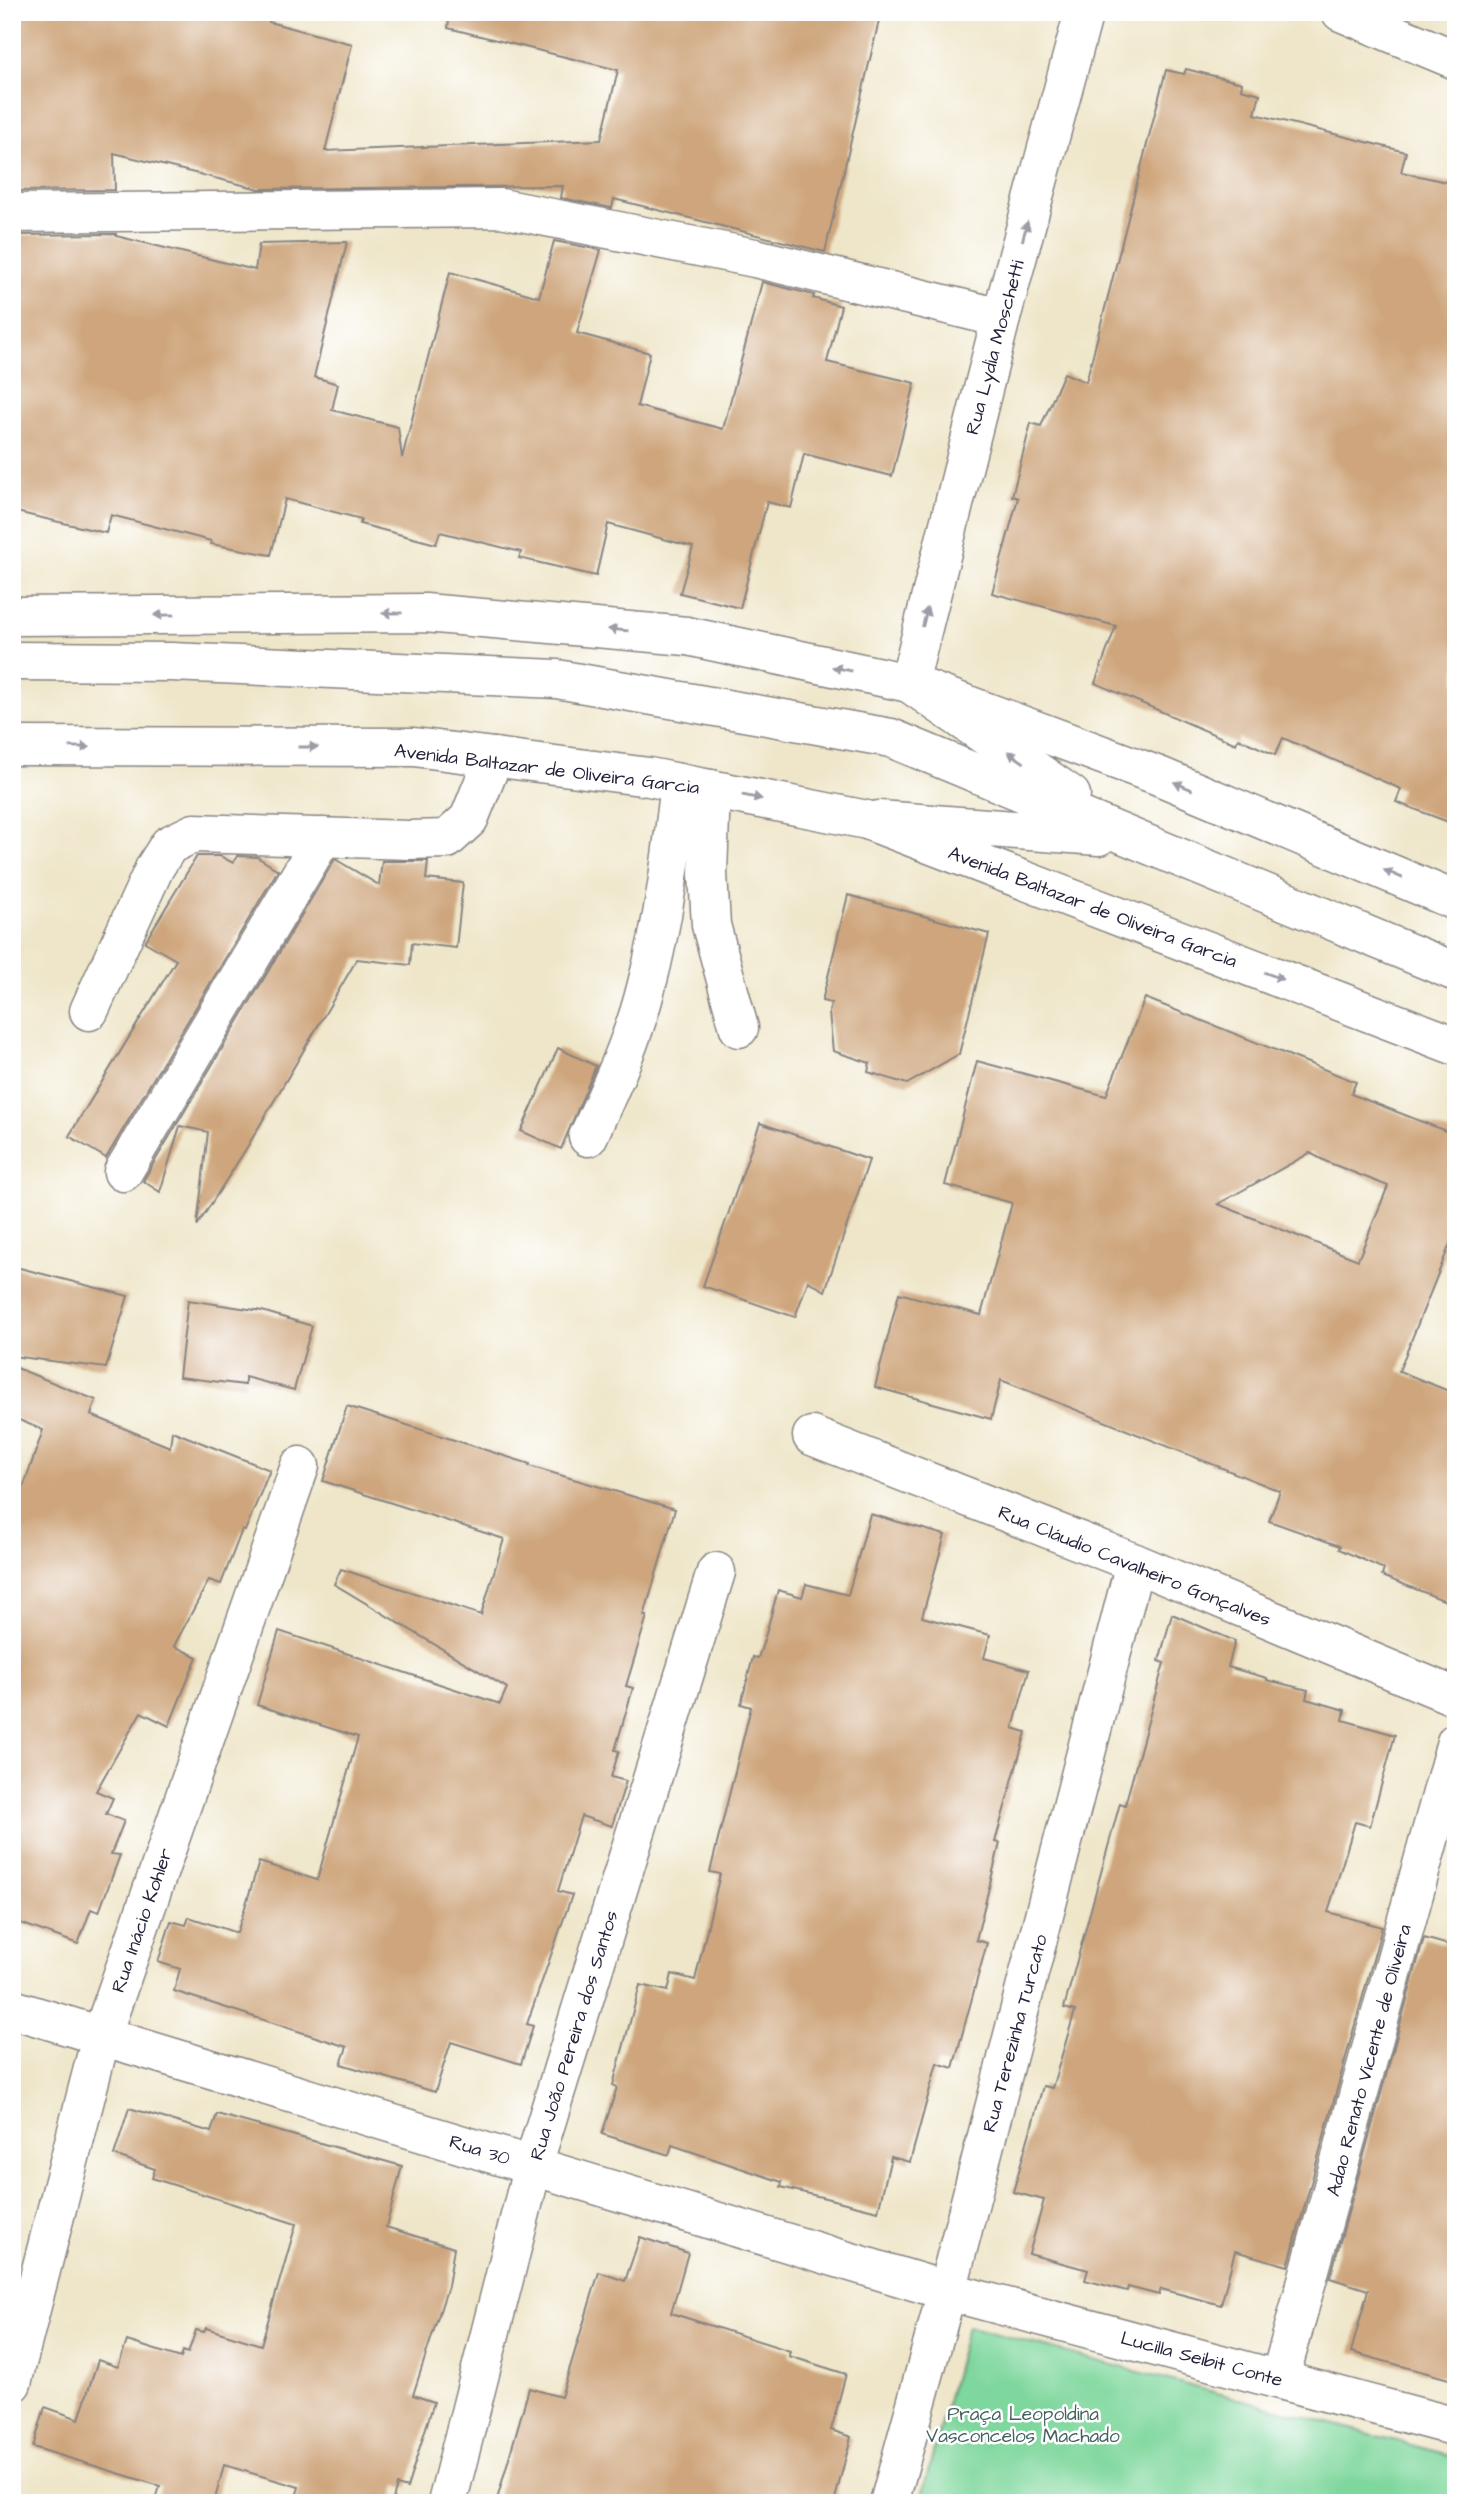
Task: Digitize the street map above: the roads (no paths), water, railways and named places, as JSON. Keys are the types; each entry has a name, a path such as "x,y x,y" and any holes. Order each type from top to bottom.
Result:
{"street":[{"name":"Rua Lydia Moschetti","path":"909,683 1001,318 1084,12"},
{"path":"1341,12 1456,60"},
{"path":"12,212 501,208 755,258 1001,318"},
{"path":"12,616 425,612 687,636 909,683 1159,776 1456,901"},
{"path":"12,661 171,662 557,679 891,738 1456,972"},
{"path":"909,683 1132,838"},
{"name":"Avenida Baltazar de Oliveira Garcia","path":"12,746 414,747 649,777 867,820 1456,1046"},
{"path":"89,1011 155,867 169,845 194,833 447,839 470,819 494,757"},
{"path":"696,786 708,874 710,925 739,1028"},
{"path":"588,1137 628,1046 646,989 669,877 696,786"},
{"path":"867,820 1132,838"},
{"path":"123,1172 323,837"},
{"name":"Rua Cláudio Cavalheiro Gonçalves","path":"813,1436 1135,1563 1456,1697"},
{"name":"Rua Inácio Kohler","path":"12,2383 101,2037 300,1466"},
{"name":"Rua Terezinha Turcato","path":"889,2503 947,2291 1135,1563"},
{"name":"Rua João Pereira dos Santos","path":"447,2503 533,2165 716,1572"},
{"name":"Adao Renato Vicente de Oliveira","path":"1280,2378 1456,1742"},
{"name":"Rua 30","path":"12,2009 947,2291"},
{"name":"Lucilla Seibit Conte","path":"947,2291 1456,2427"}],"park label":[{"name":"Praça Leopoldina Vasconcelos Machado","path":"1023,2424"}]}
